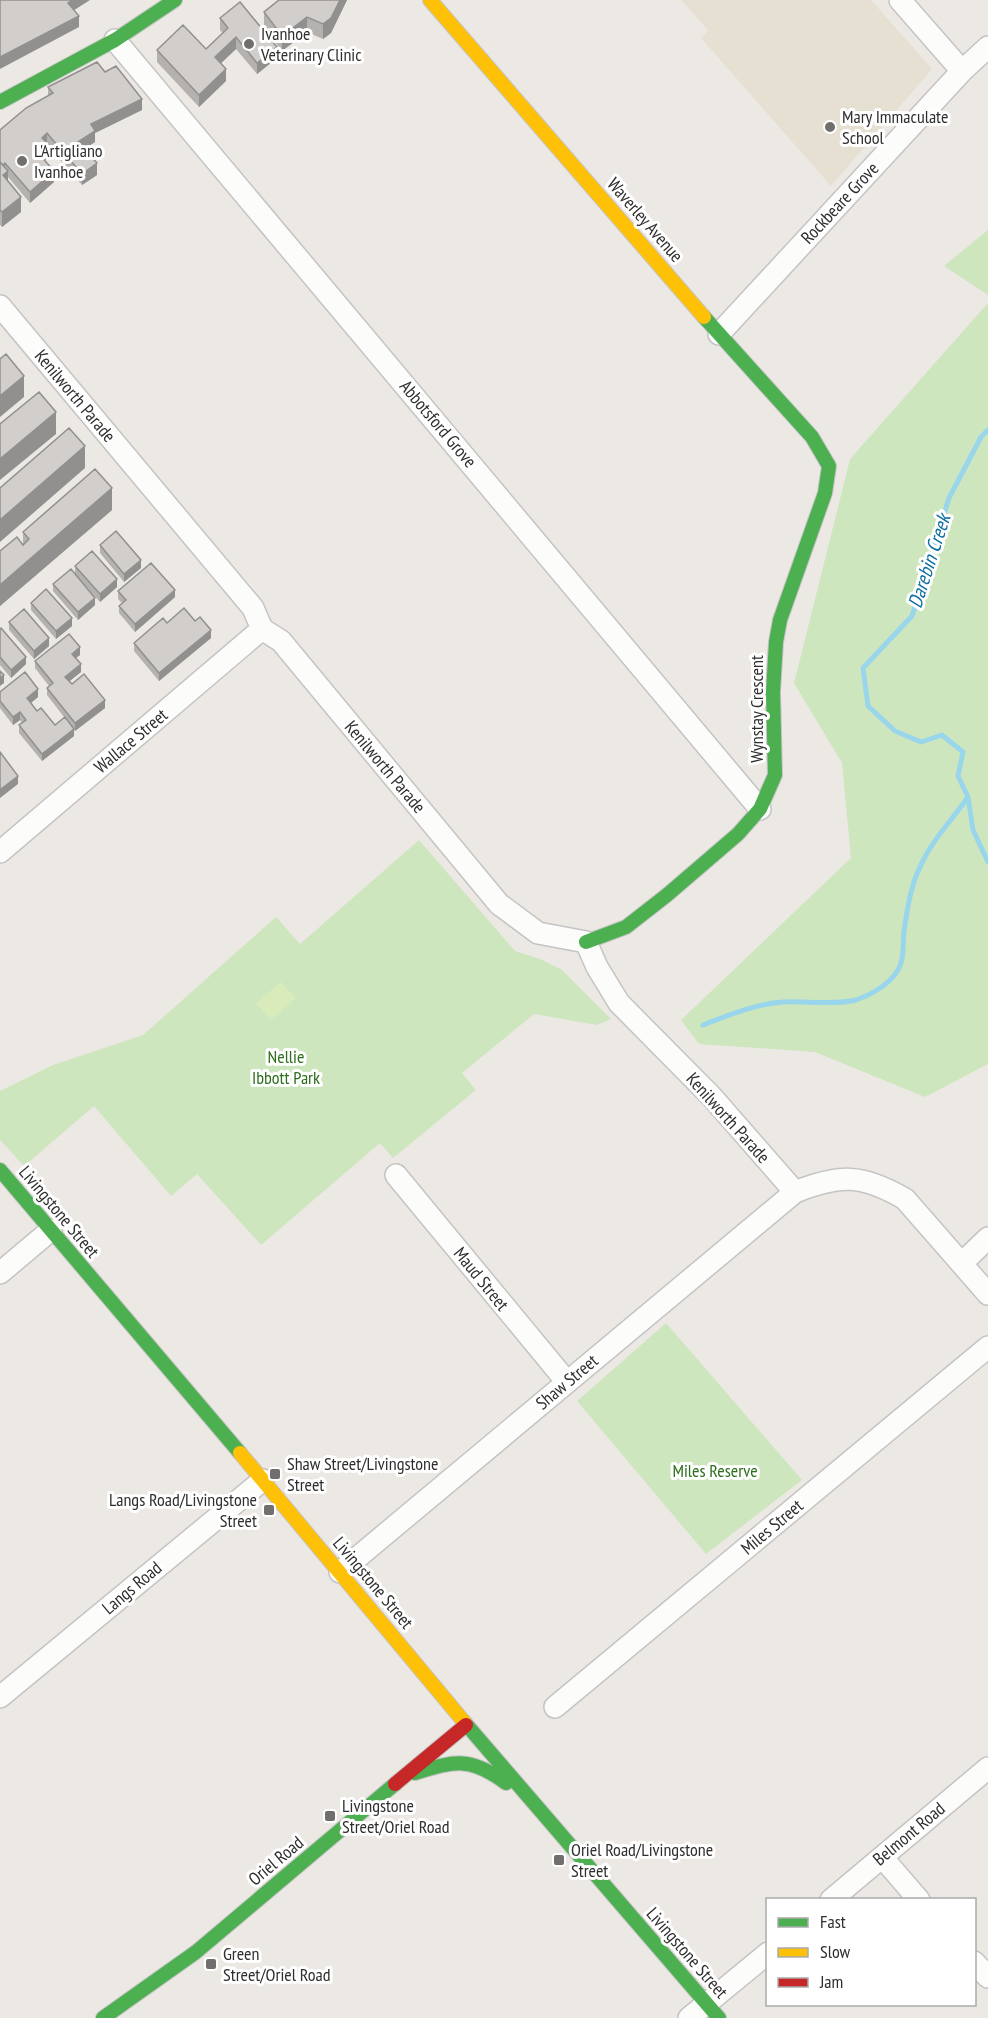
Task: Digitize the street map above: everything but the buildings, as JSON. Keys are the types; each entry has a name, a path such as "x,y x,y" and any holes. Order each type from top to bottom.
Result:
{"main road":[{"path":"0,102 116,40 175,0"},
{"name":"Waverley Avenue","path":"430,0 719,334 812,437 829,466"},
{"name":"Wynstay Crescent","path":"586,942 626,927 738,834 760,809 775,775 772,692 780,620 825,493 829,466"},
{"name":"Livingstone Street","path":"0,1170 263,1479 466,1725 713,2011"},
{"name":"Oriel Road","path":"103,2018 196,1952 466,1725"},
{"path":"405,1776 451,1762 474,1764 502,1779 537,1807"}],"street":[{"path":"900,0 962,71"},
{"name":"Abbotsford Grove","path":"116,40 760,809"},
{"name":"Rockbeare Grove","path":"719,334 962,71 988,47"},
{"name":"Kenilworth Parade","path":"0,306 253,608 262,629 281,641 499,904 538,933 586,942 597,967 619,1003 712,1097 795,1192"},
{"name":"Wallace Street","path":"0,852 262,629"},
{"name":"Maud Street","path":"396,1175 567,1382"},
{"path":"795,1192 814,1184 844,1178 873,1182 905,1199 988,1294"},
{"name":"Shaw Street","path":"340,1572 795,1192"},
{"path":"0,1273 51,1230"},
{"path":"962,1263 988,1238"},
{"name":"Miles Street","path":"555,1707 988,1347"},
{"name":"Langs Road","path":"0,1697 263,1479"},
{"name":"Belmont Road","path":"832,1898 988,1768"},
{"path":"882,1857 918,1898"},
{"path":"689,2018 713,2011 766,1955"},
{"path":"976,1963 988,1977"}],"shaded area":[{"name":"Mary Immaculate School","path":"681,0 871,0 932,69 831,186 701,38 708,30"}],"green space":[{"path":"988,230 988,295 944,266"},
{"path":"988,303 988,1064 925,1097 815,1052 699,1044 681,1020 851,858 842,763 794,683 850,459"},
{"name":"Nellie Ibbott Park","path":"419,840 515,951 540,959 562,970 611,1019 597,1025 534,1014 462,1073 476,1090 393,1158 380,1143 261,1245 197,1174 171,1196 94,1106 24,1166 0,1140 0,1091 53,1065 143,1035 276,917 300,944"},
{"path":"281,982 296,998 271,1020 256,1003"},
{"name":"Miles Reserve","path":"666,1323 802,1480 706,1554 577,1401"}],"waterway":[{"name":"Darebin Creek","path":"988,430 981,437 949,498 912,616 863,668 868,706 895,731 921,742 942,735 963,752 958,776 968,797 973,830 988,862"},
{"path":"703,1025 773,1003 856,1000 889,981 901,963 908,906 918,872 931,847 968,797"}],"traffic: fast":[{"path":"0,102 115,40 175,0"},
{"path":"586,942 626,927 738,834 760,809 775,775 773,692 776,642 780,620 825,493 829,466 812,437 704,317"},
{"path":"0,1170 240,1453"},
{"path":"465,1723 719,2018"},
{"path":"415,1773 462,1763 482,1768 506,1783"},
{"path":"103,2018 196,1952 395,1784"}],"traffic: slow":[{"path":"430,0 704,317"},
{"path":"240,1453 465,1723"}],"traffic: jam":[{"path":"395,1784 466,1725"}],"place":[{"name":"Ivanhoe Veterinary Clinic","path":"249,44"},
{"name":"Mary Immaculate School","path":"830,127"},
{"name":"L'Artigliano Ivanhoe","path":"22,161"},
{"name":"Shaw Street/Livingstone Street","path":"275,1474"},
{"name":"Langs Road/Livingstone Street","path":"269,1510"},
{"name":"Livingstone Street/Oriel Road","path":"330,1816"},
{"name":"Oriel Road/Livingstone Street","path":"559,1860"},
{"name":"Green Street/Oriel Road","path":"211,1964"}]}
